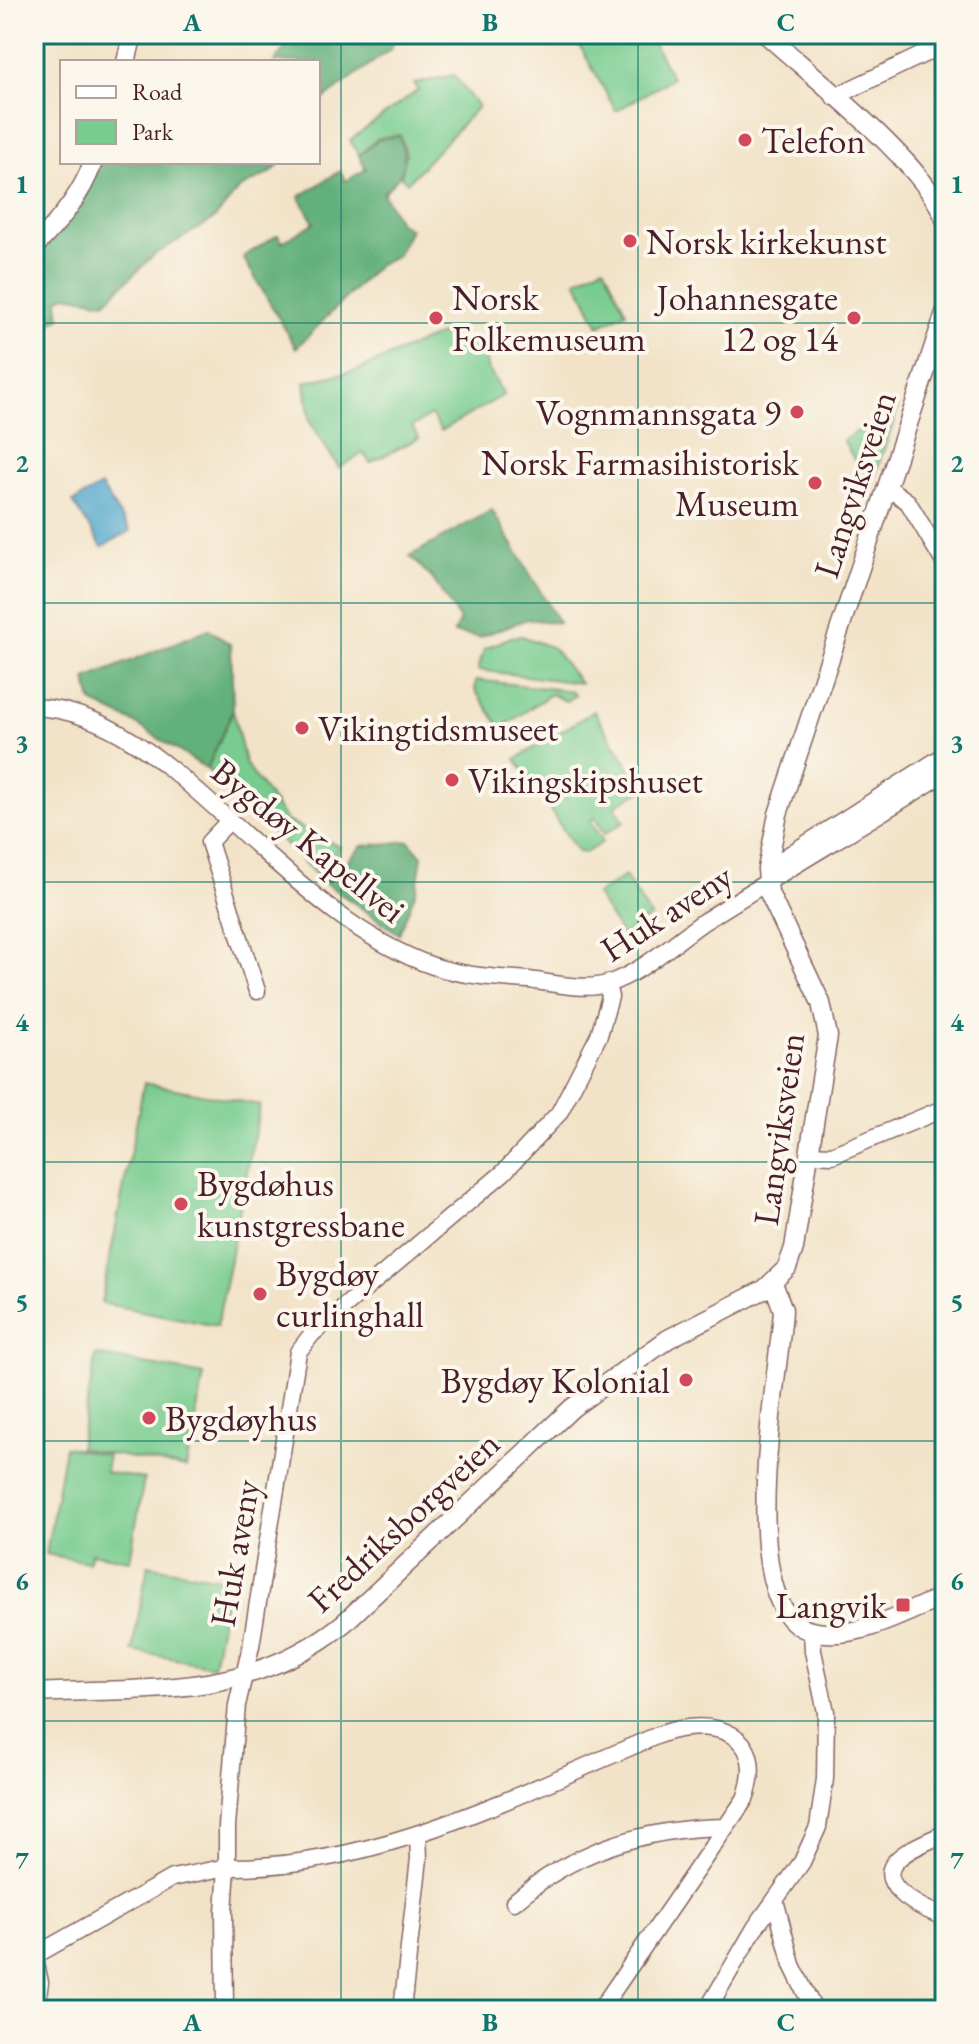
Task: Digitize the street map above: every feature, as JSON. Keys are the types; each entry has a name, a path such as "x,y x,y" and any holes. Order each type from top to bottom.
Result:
{"street":[{"path":"126,60 133,34"},
{"path":"766,34 908,165 934,197 945,219"},
{"path":"834,97 945,44"},
{"path":"34,247 59,223 88,178 92,164"},
{"name":"Langviksveien","path":"773,1283 791,1259 828,1053 827,1028 821,1003 774,910 767,876 778,814 945,313"},
{"path":"887,487 908,502 945,564"},
{"name":"Bygdøy Kapellvei","path":"34,707 81,714 122,734 170,767 353,925 395,951 436,967 481,976 594,986 607,984"},
{"name":"Huk aveny","path":"225,2010 224,1912 233,1741 277,1496 298,1352 323,1325 503,1173 559,1113 599,1035 610,997 607,984 636,970 945,755"},
{"name":"Huk aveny","path":"767,876 945,773"},
{"path":"229,821 209,842 257,991"},
{"path":"809,1154 832,1155 945,1108"},
{"path":"773,1283 783,1310 765,1485 767,1552 782,1604 794,1622 812,1631 853,1631 945,1596"},
{"name":"Fredriksborgveien","path":"34,1693 218,1683 243,1678 306,1652 344,1623 547,1431 618,1373 690,1326 773,1283"},
{"path":"707,2010 813,1843 822,1807 825,1701 813,1651 812,1631"},
{"path":"36,2010 40,1982 34,1956 172,1878 227,1867 263,1867 418,1834 661,1734 697,1725 724,1729 736,1738 748,1761 749,1786 725,1827 600,2010"},
{"path":"514,1902 557,1868 606,1846 655,1832 725,1827"},
{"path":"945,1833 895,1862 891,1873 892,1882 908,1900 945,1917"},
{"path":"402,2010 419,1858 418,1834"},
{"path":"775,1900 792,1965 814,2010"}],"green space":[{"path":"296,34 394,34 392,48 320,102 320,60 276,60"},
{"path":"649,34 672,78 616,111 574,35"},
{"path":"454,75 478,107 408,182 401,177 406,154 400,135 378,138 359,155 350,140 418,90 414,84"},
{"path":"399,136 404,154 403,168 383,193 399,222 410,229 397,256 378,265 296,348 243,257 278,235 282,242 314,223 299,197 340,171 346,181 366,169 359,156 379,139"},
{"path":"101,164 279,164 272,172 240,188 214,219 154,255 105,302 66,295 58,300 60,319 39,326 34,333 34,259 64,226"},
{"path":"604,266 626,312 599,326 576,280"},
{"path":"440,334 458,335 461,347 472,343 477,352 484,350 487,367 504,395 441,431 431,415 412,427 419,438 370,463 363,453 339,468 310,422 305,382 358,370"},
{"path":"898,408 871,488 843,440"},
{"path":"492,510 559,623 527,619 480,637 454,633 460,620 432,578 410,556"},
{"path":"209,629 231,645 233,710 207,769 133,722 92,702 86,679"},
{"path":"522,636 553,648 580,683 478,670 484,649 511,637"},
{"path":"476,680 572,691 575,695 566,701 551,694 501,728 475,690"},
{"path":"233,710 245,763 287,821 340,847 325,883 207,769"},
{"path":"594,711 643,790 615,806 624,822 604,834 595,818 590,821 603,842 585,853 578,852 516,759"},
{"path":"409,841 422,856 417,888 399,934 325,883 362,846"},
{"path":"625,876 651,917 622,935 596,895"},
{"name":"Bygdøhus kunstgressbane","path":"144,1083 260,1105 217,1326 101,1303"},
{"name":"Bygdøyhus","path":"96,1355 204,1375 186,1468 79,1448"},
{"path":"65,1447 108,1455 105,1472 144,1479 130,1560 91,1553 88,1562 46,1554"},
{"path":"148,1565 229,1580 213,1666 132,1651"}],"water":[{"path":"101,486 130,531 102,547 73,502"}],"place":[{"name":"Telefon","path":"745,140"},
{"name":"Norsk kirkekunst","path":"630,241"},
{"name":"Norsk Folkemuseum","path":"436,318"},
{"name":"Johannesgate 12 og 14","path":"854,318"},
{"name":"Vognmannsgata 9","path":"797,412"},
{"name":"Norsk Farmasihistorisk Museum","path":"815,483"},
{"name":"Vikingtidsmuseet","path":"302,728"},
{"name":"Vikingskipshuset","path":"452,780"},
{"name":"Bygdøhus kunstgressbane","path":"181,1204"},
{"name":"Bygdøy curlinghall","path":"260,1294"},
{"name":"Bygdøy Kolonial","path":"686,1380"},
{"name":"Bygdøyhus","path":"149,1418"},
{"name":"Langvik","path":"903,1605"}]}
